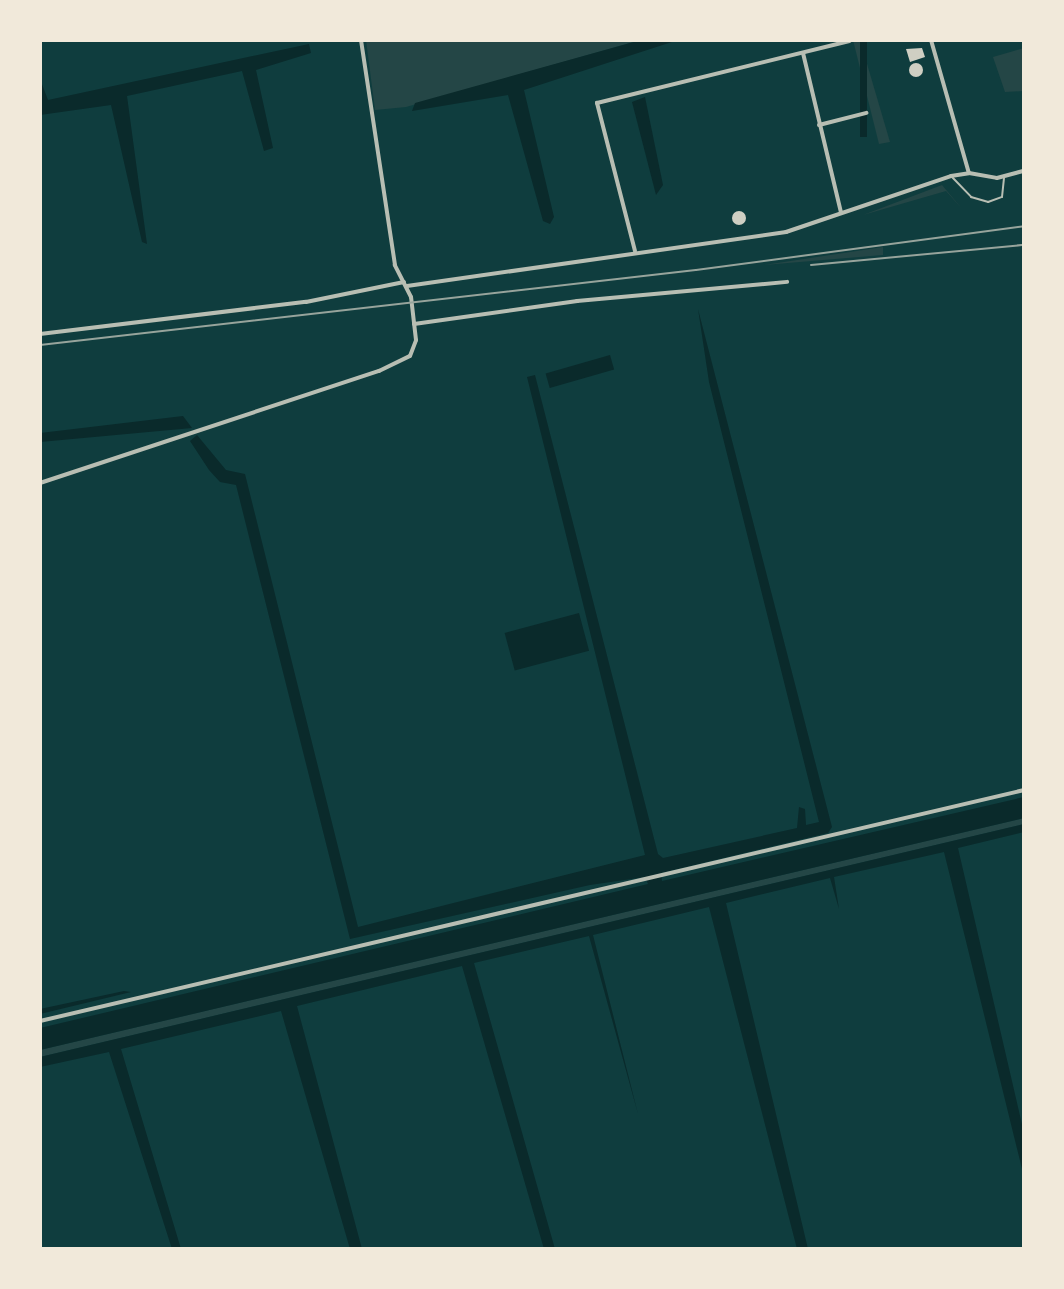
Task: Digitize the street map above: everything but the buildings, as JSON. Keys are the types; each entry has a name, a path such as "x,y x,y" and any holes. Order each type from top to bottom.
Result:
{"street":[{"path":"40,483 396,365 414,347 414,324 406,284 391,245 361,40"},
{"path":"931,40 969,173"},
{"path":"635,251 597,103 849,41"},
{"path":"803,53 841,213"},
{"path":"819,125 866,113"},
{"path":"40,334 306,302 406,284 786,232 951,176 969,173 1004,178 1024,171"},
{"path":"414,324 591,299 787,282"},
{"path":"40,1021 1024,790"}],"lane":[{"path":"951,176 971,197 988,202 1002,197 1004,178"}],"shaded area":[{"path":"366,40 640,40 406,107 375,110"},
{"path":"641,40 678,40 524,90 554,217 550,224 543,221 508,95 412,111 415,103"},
{"path":"853,40 860,40 890,142 879,144"},
{"path":"860,40 867,40 867,137 860,137"},
{"path":"309,44 311,53 256,70 273,148 264,151 242,71 127,96 147,244 142,242 111,105 40,115 40,79 48,100"},
{"path":"1024,48 1024,91 1005,92 993,57"},
{"path":"645,97 663,185 656,195 632,102"},
{"path":"942,185 963,210 946,191 863,215"},
{"path":"883,247 883,255 764,265"},
{"path":"698,309 832,827 828,833 661,873 662,881 1024,797 1024,818 40,1050 40,1028 648,884 645,877 590,885 350,939 236,485 220,482 209,470 190,441 197,435 226,470 245,474 358,927 645,855 527,377 535,375 658,854 663,858 797,828 799,807 805,809 806,825 819,822 709,382"},
{"path":"610,355 614,369 550,388 546,373"},
{"path":"183,416 192,428 40,442 40,433"},
{"path":"579,613 589,651 515,671 505,633"},
{"path":"1024,818 1024,824 40,1057 40,1050"},
{"path":"1024,824 1024,832 958,848 1024,1133 1024,1177 944,852 834,877 839,909 830,878 726,903 808,1249 797,1249 709,907 593,935 638,1114 589,936 474,963 555,1249 544,1249 462,966 297,1006 362,1249 350,1249 281,1011 121,1049 181,1249 172,1249 109,1052 40,1067 40,1057"},
{"path":"131,992 40,1014 40,1009"}],"railway":[{"path":"40,345 696,270 1024,226"},
{"path":"811,265 1024,245"}]}
